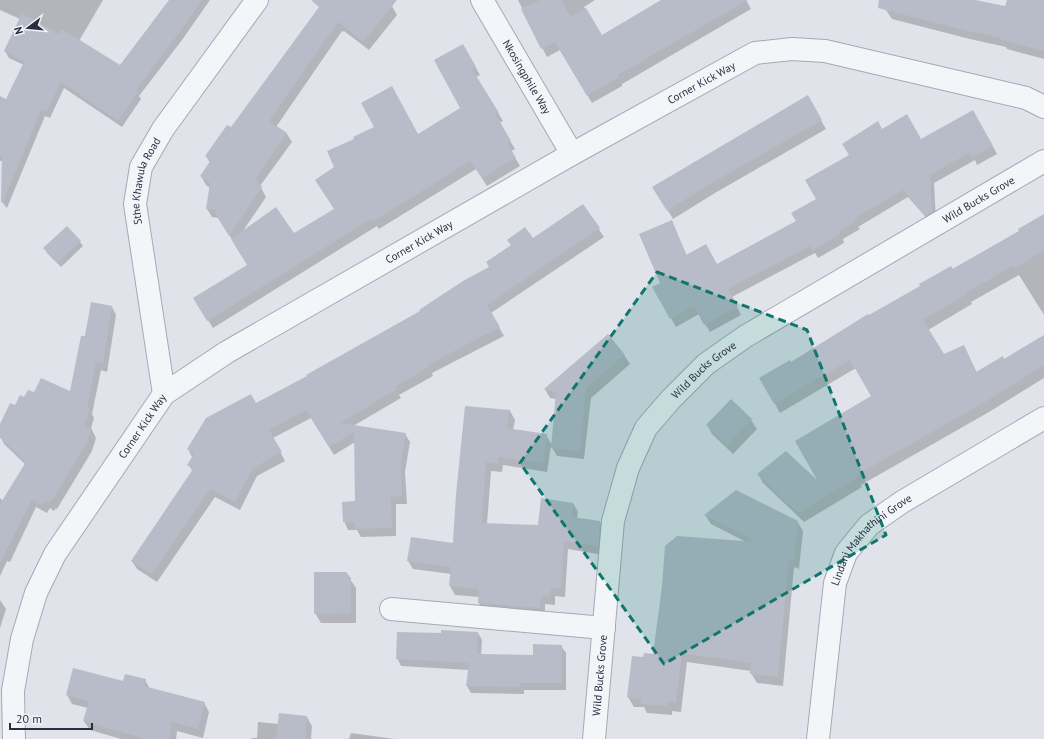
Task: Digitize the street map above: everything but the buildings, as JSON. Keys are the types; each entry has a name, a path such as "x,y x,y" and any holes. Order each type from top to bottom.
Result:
{"street":[{"name":"Sthe Khawula Road","path":"164,394 135,204 141,167 163,129 257,0"},
{"name":"Nkosingphile Way","path":"482,0 572,154"},
{"name":"Corner Kick Way","path":"14,739 13,691 22,639 36,593 55,554 164,394 226,352 572,154 755,53 792,49 824,51 1026,98 1044,107"},
{"name":"Wild Bucks Grove","path":"594,739 613,522 628,468 646,428 671,399 706,364 746,336 1044,161"},
{"name":"Lindani Makhathini Grove","path":"818,739 835,583 846,553 869,525 902,502 1044,418"},
{"path":"391,609 604,628"}],"highlighted area":[{"path":"657,272 807,330 886,535 664,664 520,463"}]}
